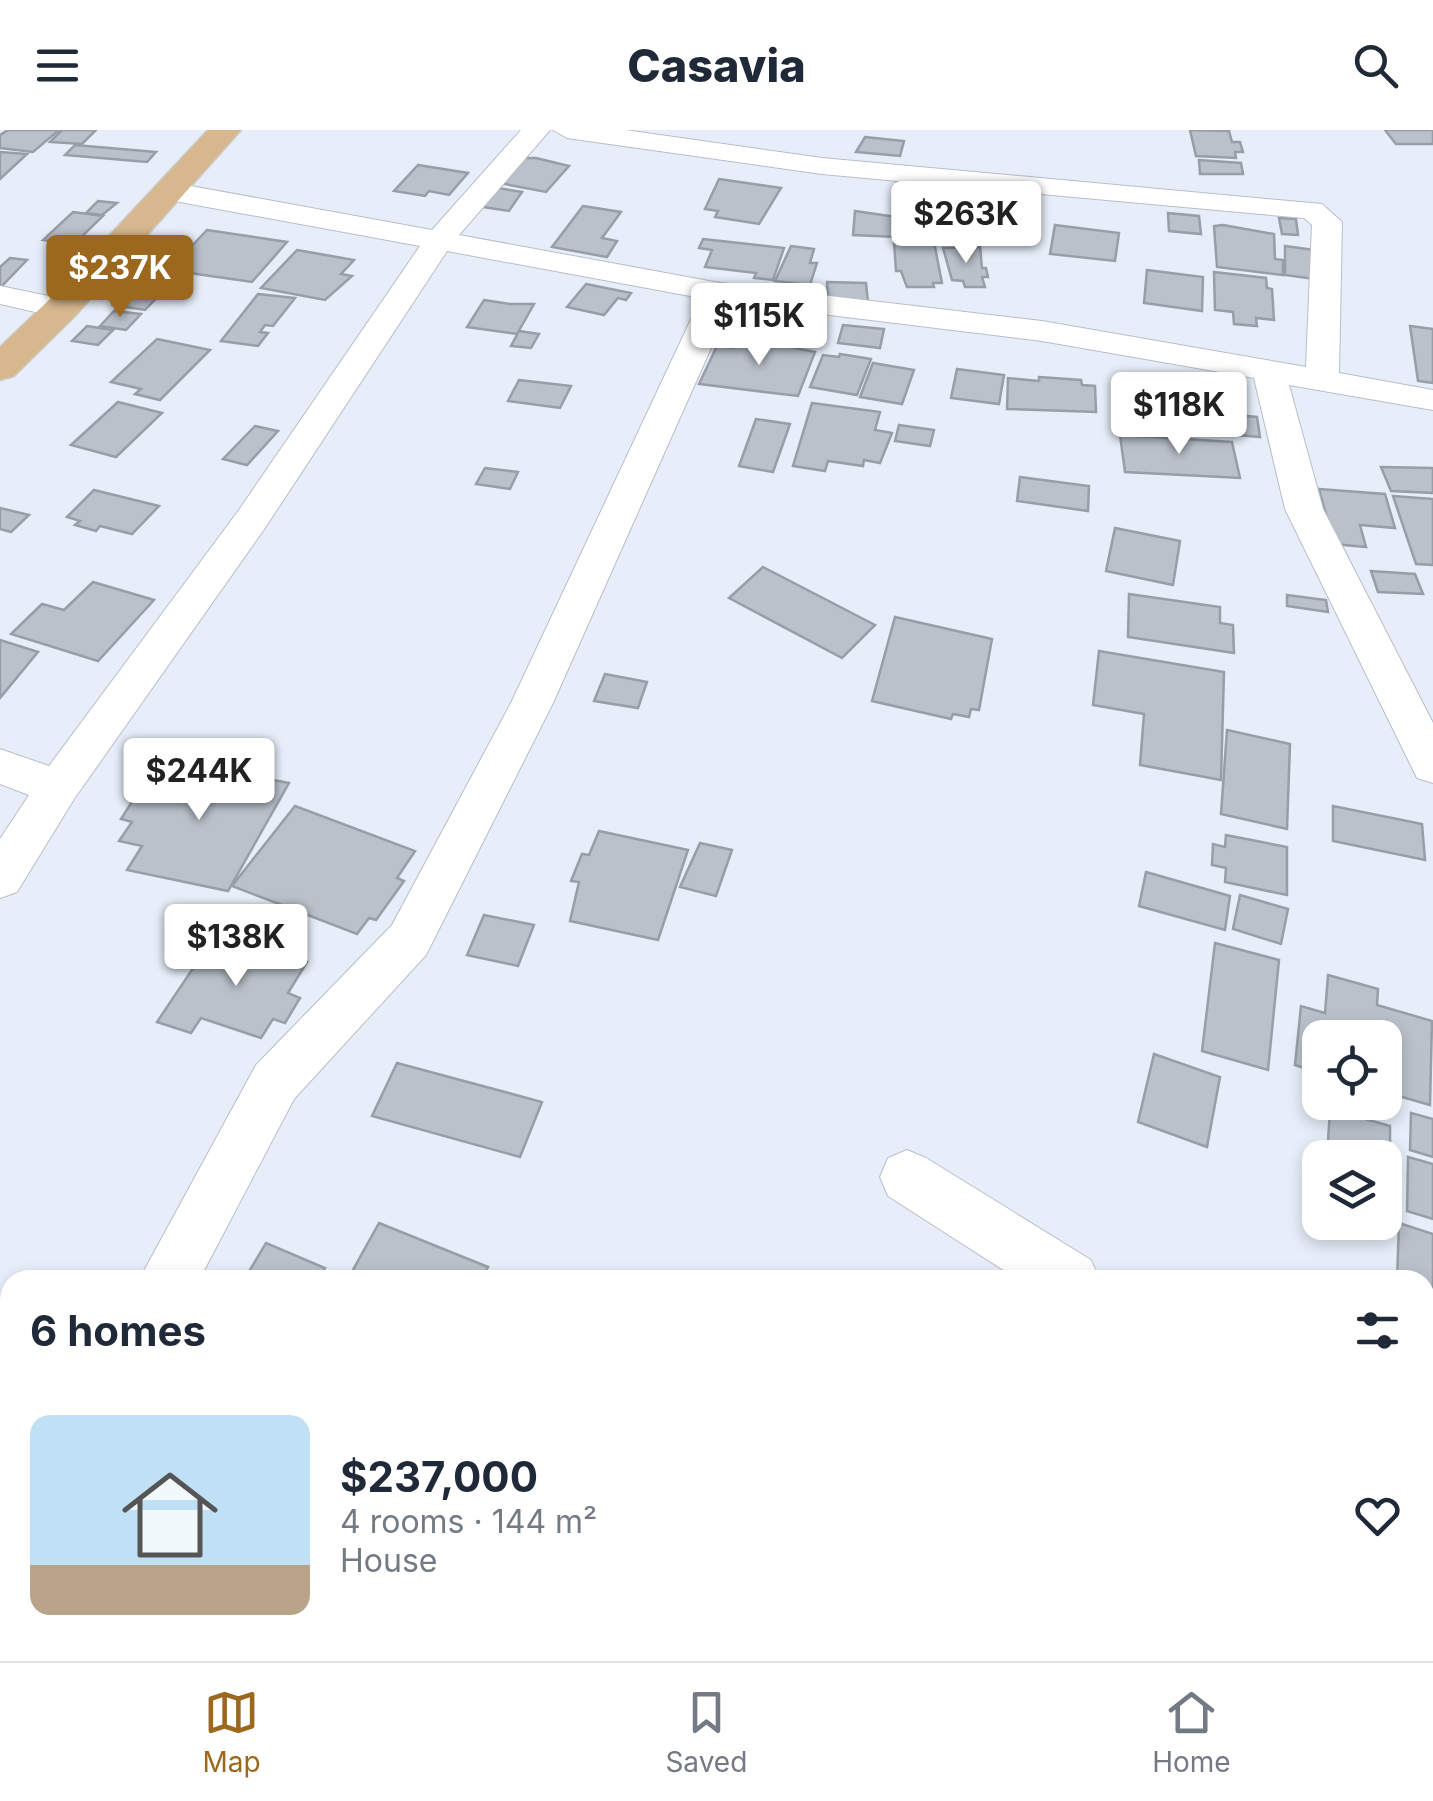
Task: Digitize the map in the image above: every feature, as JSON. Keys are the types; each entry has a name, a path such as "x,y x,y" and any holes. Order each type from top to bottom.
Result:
{"main road":[{"path":"0,368 62,308 225,130"}],"street":[{"path":"0,878 58,787 252,519 440,239 536,130"},
{"path":"567,130 840,168 1312,210 1327,222 1322,380"},
{"path":"169,191 720,292 1042,331 1433,400"},
{"path":"173,1270 275,1082 409,940 532,703 720,292"},
{"path":"0,294 62,308"},
{"path":"1269,374 1304,509 1433,766"},
{"path":"0,766 58,787"},
{"path":"907,1177 1055,1270"}],"building":[{"path":"8,130 59,130 33,152 0,148 0,135"},
{"path":"62,130 96,130 82,144 50,142"},
{"path":"1190,130 1229,131 1232,142 1240,142 1243,152 1235,152 1236,158 1196,156"},
{"path":"1385,130 1433,130 1433,144 1396,144"},
{"path":"865,137 904,141 900,156 856,152"},
{"path":"75,145 156,152 147,162 65,155"},
{"path":"0,152 27,154 0,179"},
{"path":"518,158 569,166 546,192 494,182"},
{"path":"1199,160 1241,163 1243,174 1200,174"},
{"path":"418,165 468,173 449,195 394,191"},
{"path":"719,179 781,188 759,224 715,217 718,211 705,209"},
{"path":"897,180 938,182 938,197 896,195"},
{"path":"492,187 522,192 509,211 477,206"},
{"path":"98,201 117,203 102,215 86,213"},
{"path":"958,204 1001,205 1003,212 1007,212 1011,231 1006,231 1007,240 946,244 942,212 959,213"},
{"path":"583,206 621,212 602,238 617,241 607,257 552,247"},
{"path":"855,211 897,217 896,237 853,235"},
{"path":"73,212 103,216 74,244 43,240"},
{"path":"1168,213 1199,216 1201,234 1169,231"},
{"path":"1279,218 1296,219 1298,235 1282,234"},
{"path":"1055,225 1119,233 1115,261 1050,254"},
{"path":"1214,226 1274,234 1275,259 1283,260 1283,275 1217,267"},
{"path":"207,230 287,242 252,282 169,270"},
{"path":"703,239 784,248 773,280 754,278 756,273 705,267 712,250 699,248"},
{"path":"894,242 934,242 942,283 933,283 934,287 907,287 901,271 896,271"},
{"path":"791,246 814,249 810,263 817,263 810,285 775,281"},
{"path":"1285,246 1315,250 1315,279 1285,275"},
{"path":"980,247 982,268 986,268 988,277 982,277 985,287 965,287 963,281 952,280 943,248"},
{"path":"297,250 354,260 341,274 352,276 325,300 261,288"},
{"path":"10,258 27,260 0,288 0,267"},
{"path":"143,270 176,275 168,283 135,278"},
{"path":"1147,270 1203,277 1202,311 1144,303"},
{"path":"1214,272 1266,278 1267,288 1272,289 1274,320 1256,318 1257,326 1234,324 1233,312 1215,310"},
{"path":"138,280 169,285 145,310 113,305"},
{"path":"827,282 866,283 868,302 828,301"},
{"path":"586,284 631,293 626,300 618,298 604,315 567,307"},
{"path":"258,294 295,298 273,326 265,325 260,332 268,333 258,346 221,341"},
{"path":"484,300 534,304 517,334 467,327"},
{"path":"114,311 141,314 126,330 100,326"},
{"path":"843,325 884,329 880,348 838,343"},
{"path":"87,326 113,330 98,345 72,341"},
{"path":"1410,326 1433,329 1433,383 1418,381"},
{"path":"519,331 539,334 531,348 511,346"},
{"path":"739,337 815,352 798,396 699,384 717,346 734,348"},
{"path":"157,339 210,350 160,400 135,394 141,389 111,382"},
{"path":"823,355 871,359 857,395 810,387"},
{"path":"873,363 914,370 902,404 860,397"},
{"path":"957,369 1004,375 999,404 951,398"},
{"path":"1039,377 1081,380 1082,385 1095,386 1096,412 1007,409 1008,378 1039,381"},
{"path":"519,380 571,386 560,408 508,401"},
{"path":"118,402 162,413 116,457 71,445"},
{"path":"812,403 880,412 875,430 892,433 880,463 864,460 863,466 828,461 825,471 793,466"},
{"path":"1180,410 1257,417 1260,437 1182,430"},
{"path":"756,419 790,424 773,472 739,466"},
{"path":"899,425 934,430 930,446 895,441"},
{"path":"255,426 278,431 247,465 223,459"},
{"path":"1120,435 1232,442 1240,478 1125,472"},
{"path":"1381,467 1433,468 1433,493 1391,491"},
{"path":"485,468 518,472 510,489 476,484"},
{"path":"1020,477 1089,486 1088,511 1017,501"},
{"path":"1319,489 1385,494 1395,528 1360,525 1366,547 1334,544"},
{"path":"94,490 159,506 132,534 75,525 80,521 67,517"},
{"path":"1393,496 1433,499 1433,565 1416,564"},
{"path":"0,508 29,515 11,532 0,529"},
{"path":"1115,528 1180,541 1173,585 1106,571"},
{"path":"763,567 875,625 842,658 729,598"},
{"path":"1371,571 1415,574 1423,594 1378,592"},
{"path":"93,582 154,600 98,661 11,634 42,604 64,610"},
{"path":"1129,594 1220,607 1220,623 1233,625 1234,653 1128,637"},
{"path":"1287,595 1326,600 1328,612 1287,606"},
{"path":"895,617 992,639 979,710 971,709 969,717 953,714 951,719 872,701"},
{"path":"0,640 38,652 0,698"},
{"path":"1099,651 1224,672 1221,780 1140,765 1144,714 1093,705"},
{"path":"605,674 647,682 638,708 594,701"},
{"path":"1227,730 1290,744 1287,829 1221,814"},
{"path":"170,761 289,783 228,891 127,870 142,846 119,841 132,822 121,819 147,778 158,780"},
{"path":"295,806 415,851 397,878 404,881 376,920 369,918 357,934 232,886"},
{"path":"1333,806 1422,824 1425,860 1333,841"},
{"path":"599,831 688,850 658,940 570,921 579,882 571,881 582,854 589,855"},
{"path":"1226,835 1287,847 1287,895 1225,882 1226,868 1212,865 1213,844 1225,847"},
{"path":"700,843 732,850 716,896 680,887"},
{"path":"1146,872 1230,896 1225,930 1139,906"},
{"path":"1240,895 1288,909 1281,944 1233,929"},
{"path":"484,915 534,925 518,966 467,955"},
{"path":"216,934 307,962 288,993 300,998 285,1023 273,1019 261,1038 201,1018 191,1033 157,1022"},
{"path":"1215,943 1279,960 1268,1070 1202,1051"},
{"path":"1328,975 1378,989 1377,1005 1432,1021 1430,1105 1402,1097 1402,1020 1302,1020 1302,1067 1295,1065 1301,1006 1325,1013"},
{"path":"1154,1054 1220,1077 1207,1147 1138,1122"},
{"path":"397,1063 542,1102 520,1157 372,1116"},
{"path":"1411,1113 1433,1119 1433,1157 1410,1150"},
{"path":"1329,1120 1369,1120 1390,1126 1390,1140 1328,1140"},
{"path":"1408,1157 1433,1164 1433,1219 1407,1211"},
{"path":"379,1223 488,1267 486,1270 353,1270"},
{"path":"1402,1224 1433,1234 1433,1270 1397,1270"},
{"path":"266,1243 325,1268 324,1270 250,1270"}]}
